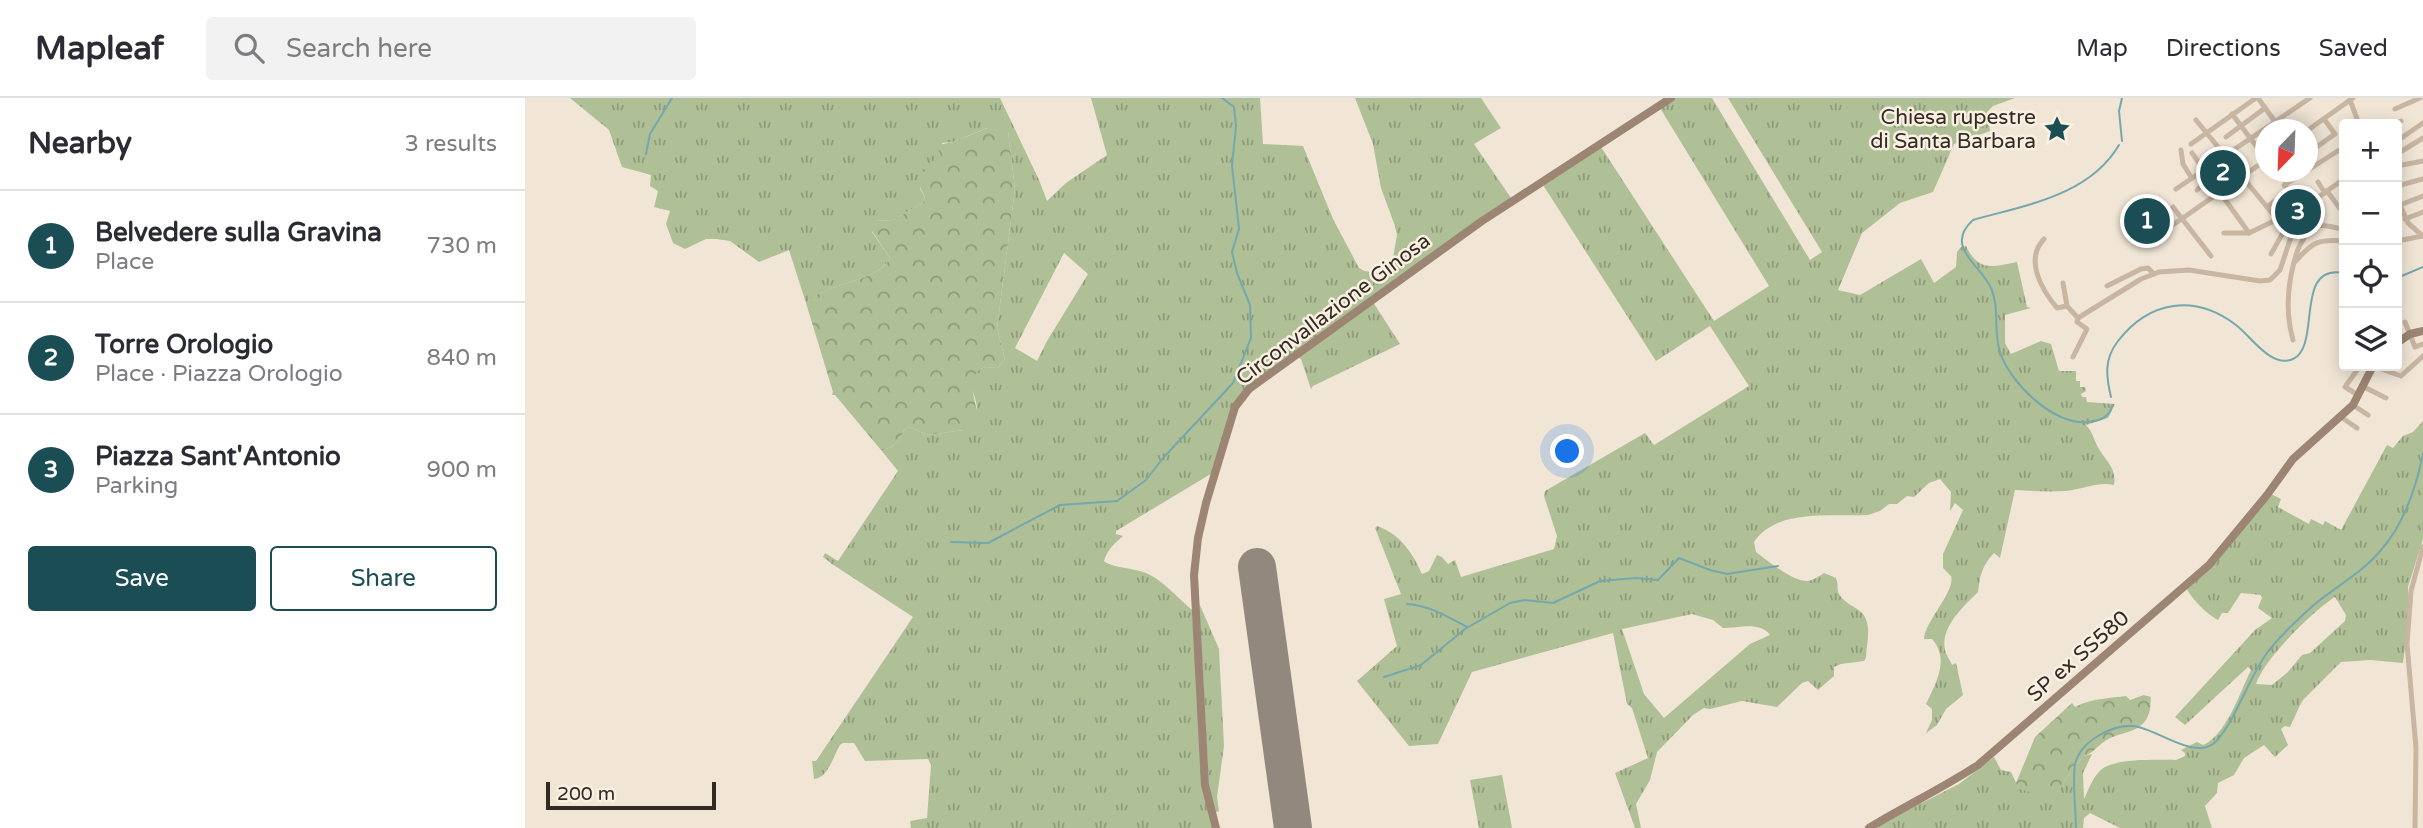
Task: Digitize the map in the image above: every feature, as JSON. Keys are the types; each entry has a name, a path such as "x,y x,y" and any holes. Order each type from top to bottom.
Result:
{"main road":[{"name":"Circonvallazione Ginosa","path":"1216,828 1205,785 1194,575 1198,538 1206,503 1235,407 1249,389 1482,221 1671,98"},
{"path":"2402,340 2410,334 2423,331"},
{"name":"SP ex SS580","path":"1869,828 1940,790 1978,765 2209,565 2303,448 2353,405 2370,371"}],"street":[{"path":"2191,144 2257,98 2273,119"},
{"path":"2291,98 2296,106"},
{"path":"2277,119 2310,98"},
{"path":"2395,109 2420,98"},
{"path":"2318,123 2351,99 2357,119"},
{"path":"2226,136 2265,108"},
{"path":"2232,114 2255,146"},
{"path":"2318,146 2335,134 2324,119"},
{"path":"2196,120 2285,229"},
{"path":"2402,138 2423,123"},
{"path":"2176,189 2255,134"},
{"path":"2402,151 2423,138"},
{"path":"2181,150 2183,164 2191,177"},
{"path":"2318,163 2339,150"},
{"path":"2192,153 2249,233"},
{"path":"2402,165 2423,161"},
{"path":"2167,229 2255,168"},
{"path":"2197,190 2210,178"},
{"path":"2402,185 2423,179"},
{"path":"2267,207 2293,182"},
{"path":"2318,182 2339,203"},
{"path":"2271,254 2285,229 2299,214 2340,182"},
{"path":"2078,318 2091,308 2154,274 2189,270 2260,281 2270,280 2280,270 2299,214 2286,188"},
{"path":"2402,204 2423,196"},
{"path":"2173,207 2211,256"},
{"path":"2402,219 2421,213 2423,223"},
{"path":"2402,219 2423,236"},
{"path":"2224,233 2249,233 2276,220"},
{"path":"2294,233 2308,226 2339,228"},
{"path":"2293,340 2288,323 2290,277 2308,226"},
{"path":"2402,240 2423,236"},
{"path":"2044,239 2037,250 2035,266 2042,287 2057,308 2067,306"},
{"path":"2295,262 2309,246 2324,240 2339,241"},
{"path":"2107,286 2141,269 2148,268 2154,274"},
{"path":"2063,283 2067,306 2078,318 2077,322 2087,329 2073,358"},
{"path":"2405,322 2415,347 2423,344"},
{"path":"2387,371 2401,376 2423,356"},
{"path":"2356,371 2345,387 2358,395"},
{"path":"2362,386 2386,398"},
{"path":"2353,405 2368,415"},
{"path":"2341,417 2357,428"},
{"path":"2415,828 2416,748 2407,645 2411,591 2423,547"}],"green space":[{"path":"570,98 1000,98 1047,201 1066,183 1107,155 1091,98 1260,98 1263,144 1303,146 1333,219 1359,268 1372,272 1392,263 1397,235 1381,188 1373,144 1355,98 1481,98 1501,128 1474,144 1511,198 1243,391 1214,472 1116,531 1116,534 1123,536 1105,557 1104,561 1108,564 1152,576 1192,610 1200,725 1214,828 911,828 910,821 927,818 931,765 928,759 865,761 854,743 840,745 827,771 814,779 812,761 816,761 913,617 823,557 825,553 838,561 898,471 881,450 895,444 909,427 928,435 964,430 977,406 972,377 985,367 998,368 1005,359 997,328 1015,189 1008,131 987,128 953,142 942,143 942,155 929,170 920,188 924,202 893,220 874,221 872,232 890,258 874,273 826,291 806,303 789,250 759,262 730,241 706,239 685,249 673,243 666,224 670,211 654,207 658,191 650,186 651,175 622,167 609,130","holes":["1064,253 1088,274 1037,361 1015,348"]},
{"path":"1675,98 1712,98 1810,260 1822,252 1728,98 2015,98 1993,106 1987,112 1990,131 1954,144 1933,192 1900,203 1862,233 1838,290 1860,295 1921,259 1934,283 1956,267 1957,252 1966,246 1976,260 1987,266 2017,262 2027,307 2031,308 2005,315 2005,343 2011,354 2041,341 2051,344 2059,371 2076,371 2076,381 2080,381 2080,387 2085,387 2086,391 2081,394 2086,397 2087,402 2115,404 2108,418 2086,425 2110,465 2115,479 2114,485 2102,484 2065,491 2015,490 2000,558 1994,553 1984,566 1978,592 1954,618 1946,633 1946,652 1952,665 1956,663 1963,695 1946,709 1937,725 1926,733 1932,720 1932,709 1926,704 1941,663 1932,639 1924,639 1929,624 1949,590 1951,576 1943,568 1943,554 1963,510 1955,503 1950,511 1951,492 1940,479 1929,483 1914,497 1907,496 1897,504 1889,504 1868,515 1806,516 1776,524 1764,531 1754,542 1756,552 1781,570 1795,578 1808,581 1824,573 1836,578 1841,597 1862,613 1867,623 1866,658 1864,661 1834,667 1834,676 1818,690 1808,681 1802,683 1777,707 1742,701 1704,708 1693,715 1657,752 1650,780 1636,804 1641,828 1635,828 1615,773 1648,758 1632,708 1627,704 1613,633 1472,672 1438,744 1409,746 1357,681 1397,646 1384,599 1401,594 1375,528 1377,526 1385,529 1404,545 1422,574 1429,571 1437,555 1448,564 1455,560 1461,577 1554,549 1557,536 1544,496 1545,491 1645,433 1654,445 1749,386 1710,326 1656,361 1543,185 1601,147 1714,321 1769,286 1660,108","holes":["1692,614 1713,620 1723,628 1755,627 1770,635 1750,644 1664,718 1644,694 1622,629"]},
{"path":"995,125 1008,131 1015,189 997,328 1005,359 998,368 985,367 973,378 976,425 964,430 928,435 909,427 895,444 881,450 835,395 832,395 806,303 826,291 874,273 883,266 890,258 868,225 874,221 893,220 924,202 918,174 919,170 929,169 930,163 941,155 938,145 953,142"},
{"path":"1373,302 1400,344 1311,389 1301,359 1297,357"},
{"path":"2423,421 2423,539 2408,587 2409,615 2403,663 2370,660 2341,662 2302,701 2290,727 2281,729 2288,745 2275,757 2264,745 2244,758 2234,775 2218,783 2217,793 2205,806 2212,828 2120,828 2090,813 2084,818 2083,828 1873,828 1959,784 1994,757 2001,770 2011,772 2019,789 2057,791 2083,756 2092,754 2083,773 2084,799 2096,775 2109,765 2137,760 2176,760 2185,756 2181,750 2197,742 2203,745 2211,740 2219,733 2232,712 2251,670 2248,667 2185,725 2175,717 2255,630 2272,618 2258,608 2261,595 2241,593 2228,613 2222,613 2218,620 2199,605 2186,586 2271,494 2281,499 2278,507 2309,524 2311,519 2323,525 2325,521 2341,530 2387,445 2393,448 2403,436 2413,432","holes":["2335,597 2346,615 2345,621 2310,653 2302,655 2288,672 2272,685 2256,684 2278,650 2302,624"]},
{"path":"1199,603 1219,649 1224,746 1217,797 1219,811 1214,813 1209,788"},
{"path":"2144,695 2151,697 2149,713 2142,725 2111,738 2083,756 2057,791 2041,795 2019,789 2016,783 2035,737 2072,703 2075,707 2102,699 2126,696 2130,700"},
{"path":"1502,775 1512,828 1479,828 1470,780"}],"waterway":[{"path":"646,154 650,134 672,98"},
{"path":"951,542 988,543 1060,505 1117,501 1146,480 1233,383 1251,338 1250,305 1232,252 1239,229 1232,166 1236,126 1234,107 1222,98"},
{"path":"2122,98 2119,111 2122,141"},
{"path":"2112,406 2109,413 2100,419 2075,421 2048,410 2023,389 2013,377 2000,352 1991,288 1967,256 1962,239 1973,220 2034,203 2073,187 2091,176 2119,145"},
{"path":"2402,276 2423,267"},
{"path":"2111,397 2107,375 2110,354 2118,341 2144,317 2174,306 2205,309 2236,325 2269,356 2285,361 2293,359 2301,351 2306,339 2313,292 2319,280 2328,273 2339,273"},
{"path":"2076,828 2074,770 2076,760 2084,748 2094,738 2128,726 2142,728 2195,748 2213,744 2227,727 2272,647 2315,604 2374,558 2389,540 2408,505 2423,454"},
{"path":"1384,677 1421,665 1465,629 1510,603 1525,600 1553,603 1600,581 1636,578 1658,580 1679,558 1727,574 1778,566"},
{"path":"1407,604 1431,609 1467,627"}],"runway":[{"path":"1257,567 1293,828"}],"place":[{"name":"Chiesa rupestre di Santa Barbara","path":"2057,129"},
{"name":"Torre Orologio","path":"2223,173"},
{"name":"Piazza Sant'Antonio","path":"2298,212"},
{"name":"Belvedere sulla Gravina","path":"2147,221"}]}
